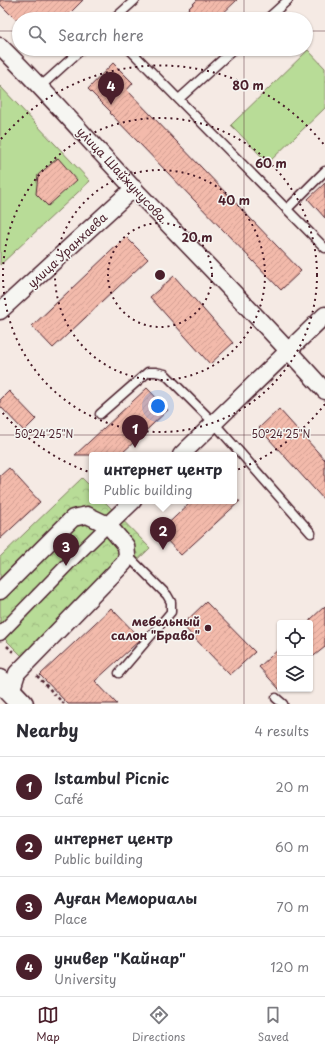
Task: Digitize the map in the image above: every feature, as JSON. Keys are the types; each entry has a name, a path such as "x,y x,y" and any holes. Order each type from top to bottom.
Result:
{"street":[{"name":"улица Шайжунусова","path":"0,46 41,86 134,188 289,350 325,391"},
{"name":"улица Уранхаева","path":"0,311 134,188"},
{"path":"184,452 325,315"},
{"path":"0,634 66,566 130,504"},
{"path":"0,591 73,518 88,515 108,525 126,546 127,555 124,563 16,673 11,692"}],"lane":[{"path":"122,12 135,0"},
{"path":"275,12 288,0"},
{"path":"41,86 74,56"},
{"path":"136,56 325,248"},
{"path":"179,99 226,56"},
{"path":"287,209 325,170"},
{"path":"100,414 148,372 165,374 214,423 311,533"},
{"path":"118,674 171,612 171,602 167,595 127,555"},
{"path":"276,698 283,704"}],"green space":[{"path":"313,55 325,68 325,108 268,163 231,125 302,56"},
{"path":"0,86 90,181 0,265"},
{"path":"82,478 89,485 89,504 107,504 150,548 30,664 0,634 0,557"}],"building":[{"path":"0,0 83,0 71,12 12,12 12,16 0,4"},
{"path":"197,0 237,0 224,12 185,12"},
{"path":"113,63 133,83 127,90 301,271 281,290 88,89"},
{"path":"58,158 77,180 48,206 36,194 38,175"},
{"path":"325,183 325,218 308,199"},
{"path":"126,237 148,259 53,348 32,326"},
{"path":"174,276 233,343 210,364 150,297"},
{"path":"147,388 168,410 123,452 89,452 89,455 75,455"},
{"path":"9,391 36,419 24,431 0,406 0,400"},
{"path":"279,409 325,460 325,501 259,428"},
{"path":"9,468 40,502 0,539 0,476"},
{"path":"189,504 237,504 181,555 159,532"},
{"path":"206,602 255,652 230,675 182,625"},
{"path":"325,606 325,647 313,657 313,620 310,620"},
{"path":"111,608 141,639 95,681 117,704 68,704 40,675"},
{"path":"277,651 277,687 259,667"}],"place":[{"name":"универ \"Кайнар\"","path":"111,105"},
{"name":"Istambul Picnic","path":"135,448"},
{"name":"интернет центр","path":"163,550"},
{"name":"Ауған Мемориалы","path":"66,566"},
{"name":"мебельный салон \"Браво\"","path":"208,628"}]}
